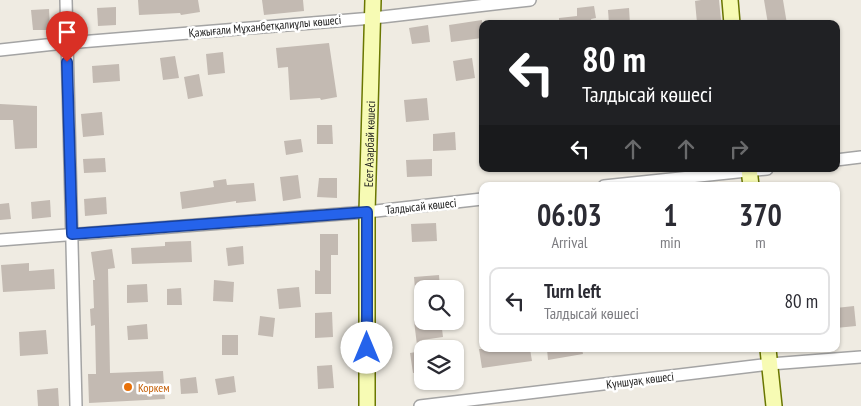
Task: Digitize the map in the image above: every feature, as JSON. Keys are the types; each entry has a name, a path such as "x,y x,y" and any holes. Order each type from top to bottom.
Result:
{"street":[{"path":"66,0 76,406"},
{"name":"Есет Азарбай көшесі","path":"367,406 367,212 373,0"},
{"name":"Қажығали Мұханбетқалиұлы көшесі","path":"0,50 66,42 373,18 530,0"},
{"path":"730,0 732,20"},
{"path":"840,160 861,157"},
{"path":"640,182 731,172"},
{"name":"Талдысай көшесі","path":"0,240 367,212 479,199"},
{"path":"769,356 774,406"},
{"name":"Күншуақ көшесі","path":"420,406 769,356 861,357"}],"building":[{"path":"138,0 198,0 200,12 181,15 180,13 139,15"},
{"path":"262,0 303,0 304,11 264,15"},
{"path":"719,0 721,20 697,20 695,1"},
{"path":"764,0 783,0 786,20 767,20"},
{"path":"594,6 596,18 591,20 559,20 559,18 577,16 577,8"},
{"path":"116,7 116,25 98,26 97,8"},
{"path":"629,8 630,20 609,20 608,10"},
{"path":"49,9 50,30 33,30 31,10"},
{"path":"479,20 479,38 451,42 449,25"},
{"path":"428,25 430,42 412,44 409,28"},
{"path":"329,43 337,97 321,100 320,98 290,100 288,67 278,68 276,48"},
{"path":"223,52 225,73 208,75 206,54"},
{"path":"175,56 179,78 163,80 160,58"},
{"path":"472,58 475,78 456,81 453,61"},
{"path":"119,64 120,81 93,83 92,66"},
{"path":"199,74 203,96 188,99 184,77"},
{"path":"427,98 429,120 406,122 404,100"},
{"path":"0,104 37,106 37,148 15,149 13,120 0,120"},
{"path":"102,112 104,135 83,137 81,114"},
{"path":"317,125 332,125 333,144 317,144"},
{"path":"455,132 456,150 433,151 433,134"},
{"path":"301,139 303,152 286,155 284,141"},
{"path":"105,158 106,172 84,173 83,159"},
{"path":"432,159 432,176 407,177 406,160"},
{"path":"298,175 301,198 283,201 280,177"},
{"path":"319,178 337,178 337,198 317,197"},
{"path":"226,179 227,185 254,183 256,201 236,203 236,201 182,209 180,192 214,187 213,181"},
{"path":"106,197 107,214 85,216 84,199"},
{"path":"50,200 51,217 32,219 31,202"},
{"path":"9,203 11,219 0,220 0,204"},
{"path":"436,223 437,241 412,242 411,224"},
{"path":"320,234 338,234 338,255 331,255 331,294 315,294 315,270 320,271"},
{"path":"191,241 192,262 132,264 131,248 165,246 165,242"},
{"path":"243,246 244,264 228,266 226,248"},
{"path":"112,249 115,268 108,269 110,373 163,371 165,399 89,403 88,374 96,374 95,325 91,326 90,309 94,308 93,280 95,280 91,252"},
{"path":"29,263 29,271 54,269 55,289 3,292 1,265"},
{"path":"439,275 439,280 414,280 414,277"},
{"path":"214,280 234,282 233,302 213,301"},
{"path":"147,284 148,302 127,303 127,285"},
{"path":"299,287 301,307 279,309 277,289"},
{"path":"181,288 182,305 167,305 167,289"},
{"path":"854,306 856,326 840,328 840,308"},
{"path":"332,312 333,337 315,338 315,313"},
{"path":"260,316 275,318 273,337 258,335"},
{"path":"147,324 148,339 128,340 127,326"},
{"path":"46,330 48,354 20,356 19,332"},
{"path":"415,330 442,330 443,337 416,340"},
{"path":"222,335 238,335 238,355 222,355"},
{"path":"414,352 414,373 413,373 410,353"},
{"path":"479,352 530,352 532,361 482,368"},
{"path":"547,352 583,352 583,354 548,360"},
{"path":"332,365 334,388 318,389 317,366"},
{"path":"234,376 236,392 218,395 215,379"},
{"path":"196,377 198,393 181,394 180,379"},
{"path":"58,388 59,406 38,406 37,390"}],"place":[{"name":"Коркем","path":"128,387"}],"route":[{"path":"67,62 72,234 367,212 367,348"}]}
